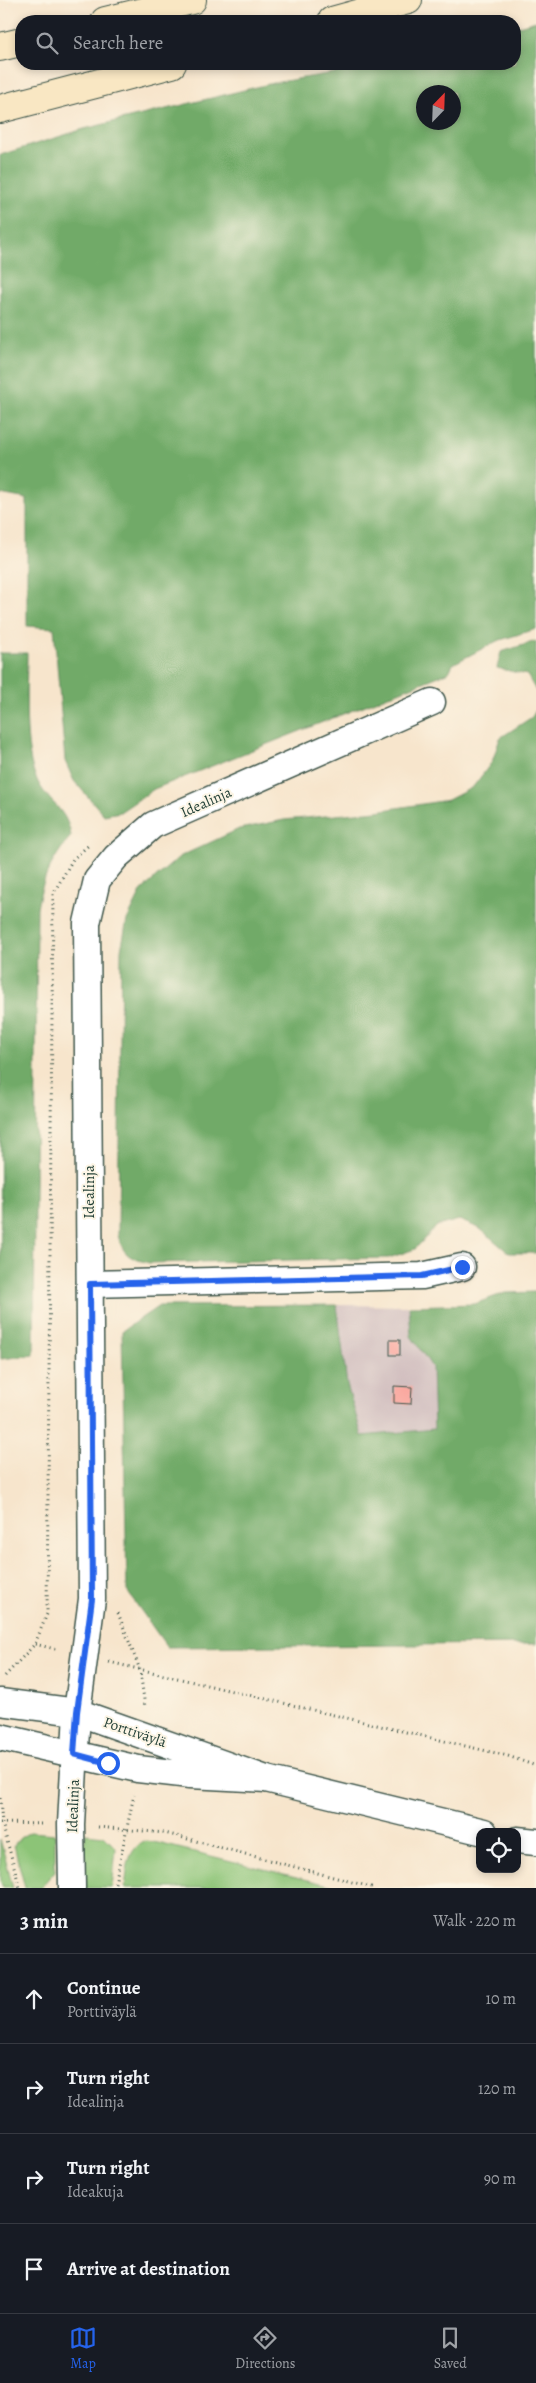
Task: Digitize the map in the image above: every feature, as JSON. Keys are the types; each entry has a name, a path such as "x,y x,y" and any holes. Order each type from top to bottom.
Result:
{"main road":[{"path":"131,15 192,0"},
{"path":"354,15 408,0"},
{"path":"0,47 15,43"},
{"path":"0,109 149,70"}],"street":[{"name":"Idealinja","path":"72,1888 71,1824 74,1754 77,1712 92,1599 87,923 97,880 116,857 153,825 432,702"},
{"path":"90,1284 422,1276 462,1267"},
{"name":"Porttiväylä","path":"1,1690 77,1712 266,1780 476,1830"},
{"name":"Porttiväylä","path":"0,1737 138,1769 190,1775 266,1780"},
{"path":"521,1840 536,1842"}],"path":[{"path":"1,1690 36,1644 47,1614 54,894 73,859 91,843"},
{"path":"36,1644 508,1756 536,1766"},
{"path":"0,1798 1,1823 20,1888"},
{"path":"1,1823 71,1824 165,1833 375,1888"}],"shaded area":[{"path":"337,1305 409,1306 411,1336 432,1367 434,1429 362,1437 347,1385"}],"green space":[{"path":"536,21 536,629 497,641 453,664 449,672 154,789 120,812 104,815 74,781 65,761 54,628 27,626 27,499 0,494 0,155 84,129 273,83 351,70 521,70 521,25"},
{"path":"536,641 536,691 527,675 497,668 501,652"},
{"path":"0,653 27,653 27,737 33,769 42,789 66,819 71,836 58,853 49,870 42,887 37,908 34,1355 1,1359"},
{"path":"536,710 536,1253 509,1253 479,1228 459,1220 437,1226 415,1249 389,1258 149,1263 128,1255 122,1247 118,1235 121,950 127,920 142,890 179,857 239,829 284,820 377,811 448,800 473,787 492,762 500,738 532,717"},
{"path":"536,1292 536,1644 167,1647 127,1591 122,1331 159,1306 337,1305 347,1385 362,1436 434,1429 432,1367 411,1336 409,1306 474,1304 505,1293"},
{"path":"30,1832 55,1834 55,1871 40,1888 25,1888 14,1845 20,1838"},
{"path":"85,1834 104,1836 116,1848 112,1888 84,1888"},
{"path":"0,1839 13,1888 2,1888 0,1882"},
{"path":"147,1841 341,1888 125,1888 129,1860 135,1849"}],"building":[{"path":"390,1340 400,1340 400,1355 390,1355"},
{"path":"394,1386 412,1387 411,1404 394,1403"}],"route":[{"path":"108,1763 74,1754 77,1712 92,1599 90,1284 422,1276 462,1267"}]}
